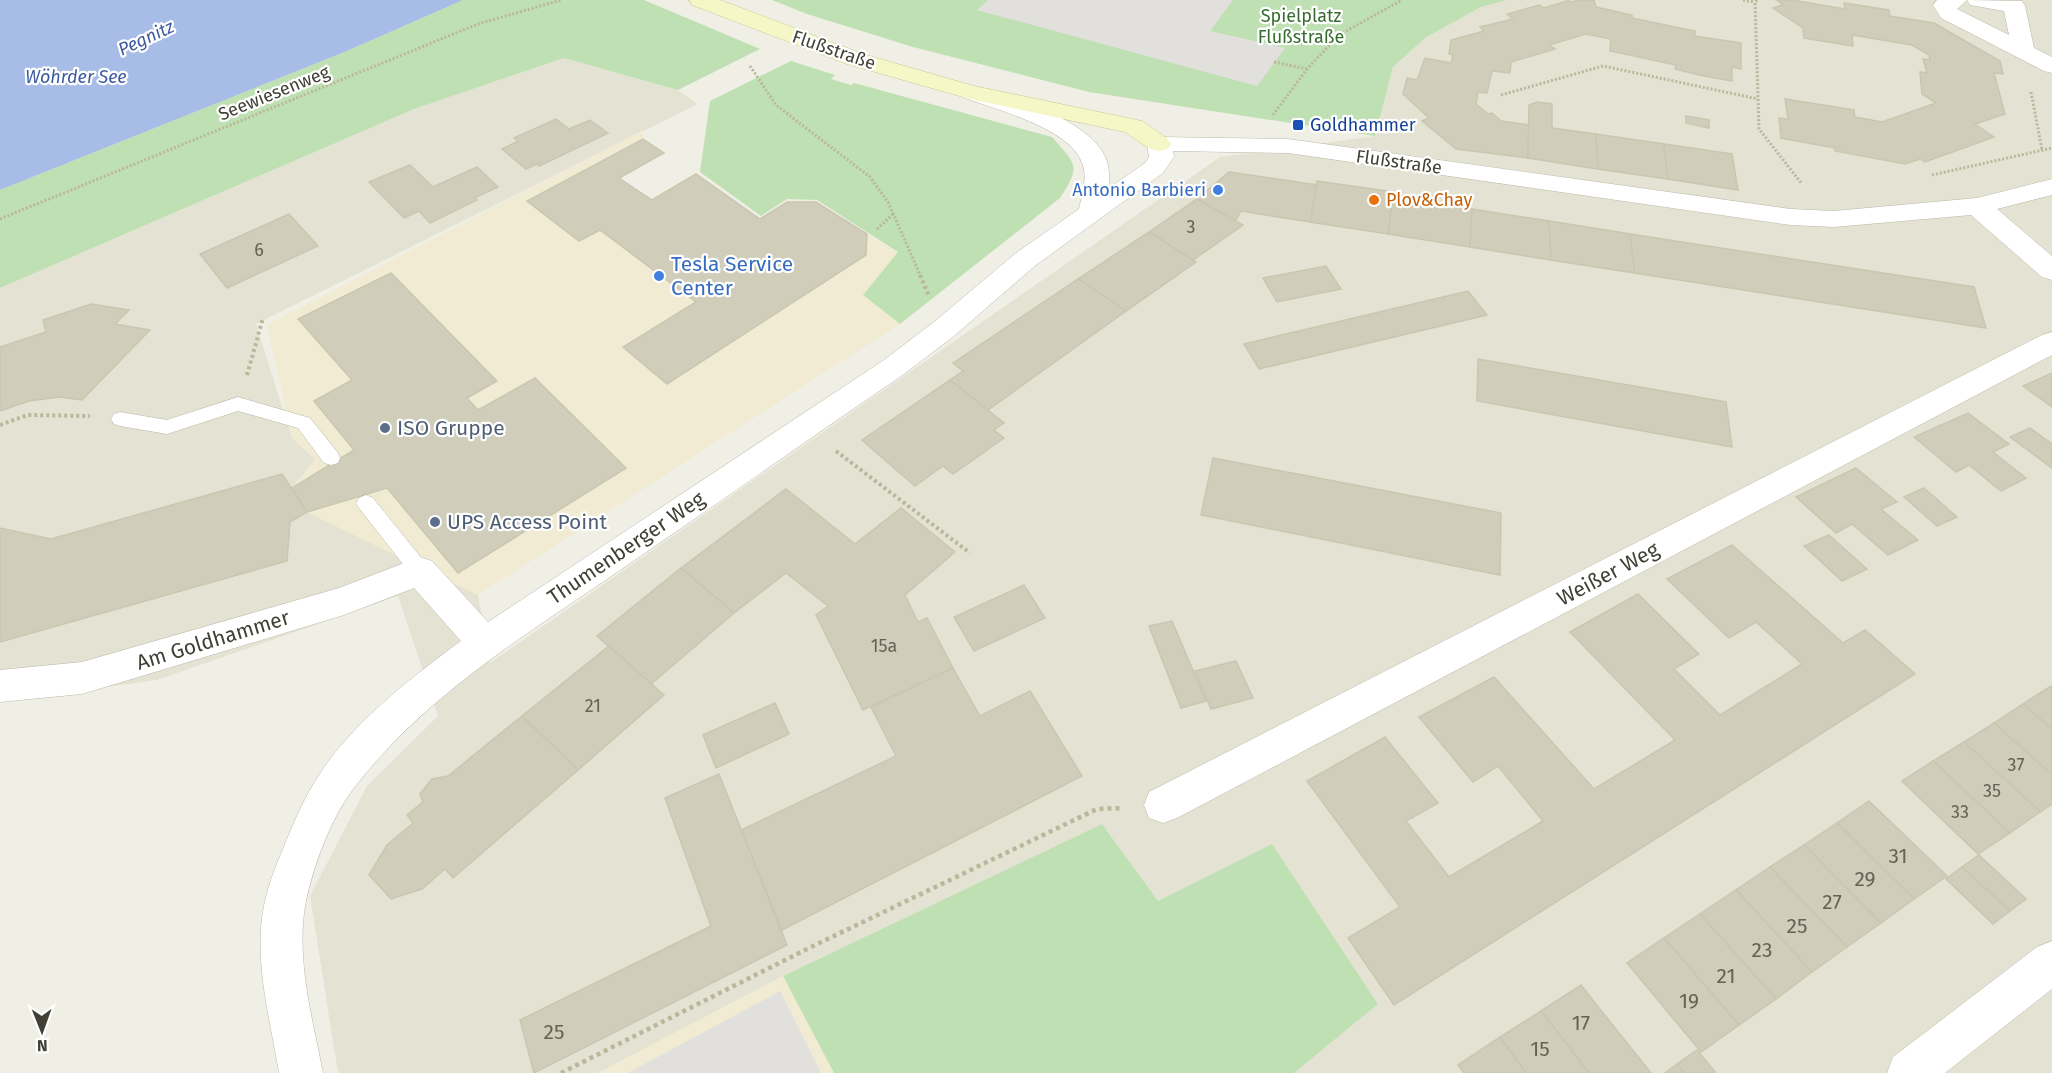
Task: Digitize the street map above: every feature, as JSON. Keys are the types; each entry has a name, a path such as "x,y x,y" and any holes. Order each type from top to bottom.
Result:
{"street":[{"name":"Flußstraße","path":"700,0 835,52 970,92 1065,129 1089,149 1096,163 1091,212"},
{"path":"1956,0 1944,5 1949,13 2052,66"},
{"path":"1978,0 2014,6 2024,51"},
{"name":"Flußstraße","path":"970,92 1120,123 1144,132 1159,144 1257,144 1791,217 1834,219 1977,206 2052,187"},
{"name":"Thumenberger Weg","path":"301,1073 282,952 284,908 307,835 339,777 370,742 407,705 485,643 894,367 944,329 1026,259 1154,168 1162,157 1159,144"},
{"path":"1977,206 2052,271"},
{"name":"Weißer Weg","path":"1163,806 2052,342"},
{"path":"420,571 485,643"},
{"name":"Am Goldhammer","path":"0,686 82,678 344,601 420,571"},
{"path":"1909,1073 2052,962"}],"lane":[{"path":"120,419 167,427 237,404 304,423 331,458"},
{"path":"366,503 420,571"}],"path":[{"name":"Seewiesenweg","path":"0,219 478,24 561,0"},
{"path":"1257,144 1278,106 1306,69 1339,35 1402,0"},
{"path":"1743,0 1756,1 1758,129 1803,185"},
{"path":"2024,51 2042,150"},
{"path":"1274,62 1306,69"},
{"path":"750,66 776,105 870,177 888,202 944,329"},
{"path":"1501,95 1603,66 1758,99"},
{"path":"877,229 893,213"},
{"path":"237,404 258,341 263,318"},
{"path":"0,425 28,415 53,414 120,419"},
{"path":"804,428 970,552"},
{"path":"561,1073 807,949 1097,809 1163,806"}],"shaded area":[{"path":"988,0 1233,0 1210,31 1285,48 1257,86 977,10"},
{"path":"1507,0 2052,0 2052,1073 1294,1073 1378,1004 1272,844 1158,901 1102,824 783,976 598,1073 338,1073 310,896 367,786 438,716 398,596 157,680 0,702 0,288 414,109 564,58 678,90 698,104 256,324 292,438 315,459 307,512 478,595 490,663 1220,157 1375,136 1393,67 1425,38 1481,7"},
{"path":"643,130 643,139 664,153 619,178 652,200 696,174 760,219 787,202 816,202 898,253 863,295 900,324 478,595 307,512 292,488 315,459 292,438 267,325"},
{"path":"783,976 834,1073 598,1073"},
{"path":"780,991 821,1073 628,1073"}],"green space":[{"path":"463,0 644,0 760,49 678,90 564,58 414,109 0,288 0,190 347,51"},
{"name":"Spielplatz Flußstraße","path":"772,0 1507,0 1481,7 1425,38 1393,67 1375,136 1089,92 913,47 807,14"},
{"path":"791,61 835,75 831,79 851,85 854,83 1052,137 1071,160 1073,172 1071,179 1060,198 900,324 863,295 898,252 817,200 787,199 761,216 700,172 710,101"},
{"path":"1102,824 1158,901 1272,844 1378,1004 1294,1073 834,1073 783,976"}],"water":[{"name":"Wöhrder See","path":"0,0 463,0 347,51 0,190"}],"building":[{"path":"1575,0 1594,0 1596,7 1632,15 1632,18 1695,31 1695,36 1741,43 1741,69 1732,67 1732,81 1699,75 1675,69 1676,65 1610,51 1611,39 1586,34 1549,45 1555,49 1511,62 1510,73 1492,71 1487,93 1478,92 1476,104 1488,114 1492,113 1501,121 1529,125 1528,158 1456,149 1422,121 1429,118 1403,94 1407,78 1417,80 1425,58 1451,63 1453,55 1449,54 1451,40 1484,31 1480,27 1513,19 1507,14 1539,5 1544,8 1567,1 1575,2"},
{"path":"1777,0 1792,0 1845,9 1844,3 1889,10 1890,16 1934,23 2000,61 2003,74 1994,73 2005,114 1975,124 1994,137 1925,162 1920,159 1905,164 1781,138 1779,118 1788,119 1785,99 1854,110 1855,117 1882,122 1936,103 1922,94 1920,72 1927,73 1923,59 1930,60 1929,55 1912,45 1852,35 1853,46 1804,38 1803,28 1773,8 1783,5"},
{"path":"1537,102 1552,104 1552,128 1596,134 1598,169 1528,158 1529,105"},
{"path":"1686,116 1709,120 1709,128 1686,123"},
{"path":"556,119 569,129 590,120 608,133 539,166 537,164 526,169 502,149 518,141 514,138"},
{"path":"1596,134 1664,144 1668,179 1598,169"},
{"path":"643,139 664,153 619,178 652,200 696,174 760,219 787,202 816,202 867,234 866,255 667,384 623,347 696,302 600,230 579,241 527,201"},
{"path":"1664,144 1732,154 1738,190 1668,179"},
{"path":"410,165 433,187 477,167 498,187 430,223 419,211 404,218 369,182"},
{"path":"1229,172 1317,185 1310,222 1241,211 1235,221 1197,199"},
{"path":"1317,181 1393,192 1388,234 1310,222"},
{"path":"1393,197 1472,209 1470,247 1388,234"},
{"path":"1197,199 1243,225 1193,260 1149,232"},
{"path":"1472,209 1549,221 1551,260 1470,247"},
{"path":"289,214 318,246 227,288 200,254"},
{"path":"1549,221 1630,234 1635,273 1551,260"},
{"path":"1149,232 1196,262 1126,311 1078,279"},
{"path":"1630,234 1974,287 1986,328 1635,273"},
{"path":"1326,266 1341,289 1277,302 1263,278"},
{"path":"391,273 497,381 467,398 478,410 535,378 626,468 458,573 387,488 307,512 292,488 354,450 314,401 352,380 298,319"},
{"path":"1078,279 1126,311 988,410 950,380 963,371 953,363"},
{"path":"1468,291 1487,315 1259,369 1244,344"},
{"path":"91,304 129,310 115,324 150,330 82,400 59,397 29,401 0,411 0,347 46,332 43,320"},
{"path":"1478,359 1726,402 1732,447 1477,401"},
{"path":"2052,373 2052,407 2023,386"},
{"path":"950,380 1004,423 994,430 1004,438 953,474 943,466 915,486 862,440"},
{"path":"1968,413 2009,444 1993,452 2026,478 2001,491 1969,465 1956,472 1914,437"},
{"path":"2030,428 2052,444 2052,468 2010,437"},
{"path":"1213,458 1501,513 1500,575 1201,515"},
{"path":"1856,468 1897,502 1881,509 1918,540 1888,555 1852,524 1836,533 1796,497"},
{"path":"282,474 307,512 290,522 287,561 0,642 0,528 51,539"},
{"path":"1924,488 1957,517 1937,526 1904,497"},
{"path":"786,489 855,544 901,508 955,552 905,595 918,622 927,618 953,668 863,710 816,615 828,606 786,573 734,613 681,568"},
{"path":"1829,535 1867,569 1842,581 1804,546"},
{"path":"1732,545 1843,643 1865,630 1915,674 1394,1005 1348,938 1400,907 1307,781 1385,737 1438,803 1406,821 1449,877 1543,821 1498,766 1473,782 1419,717 1494,677 1594,789 1675,740 1570,632 1638,594 1699,654 1674,669 1720,715 1802,664 1756,622 1729,638 1667,579"},
{"path":"681,568 734,613 651,684 597,636"},
{"path":"1024,585 1045,618 974,651 954,617"},
{"path":"1172,621 1206,701 1181,708 1149,626"},
{"path":"609,646 664,695 578,770 522,716"},
{"path":"1236,661 1253,698 1211,709 1195,671"},
{"path":"953,668 980,716 1030,691 1082,776 782,930 741,830 896,756 871,707"},
{"path":"2052,686 2052,729 2023,704"},
{"path":"775,703 789,734 716,768 703,735"},
{"path":"2023,704 2052,729 2052,775 1994,723"},
{"path":"522,716 578,770 453,878 445,869 422,889 391,899 369,875 387,845 413,823 407,815 423,802 420,794 432,779 448,776"},
{"path":"1994,723 2052,775 2052,804 2040,812 1964,742"},
{"path":"1964,742 2040,812 2010,833 1933,761"},
{"path":"1933,761 2010,833 1978,854 1902,781"},
{"path":"719,774 787,945 534,1073 520,1020 711,926 665,798"},
{"path":"1869,801 1947,876 1914,899 1837,823"},
{"path":"1837,823 1914,899 1881,923 1804,845"},
{"path":"1804,845 1881,923 1847,947 1770,867"},
{"path":"1979,855 2026,899 2010,911 1962,867"},
{"path":"1770,867 1847,947 1812,972 1736,890"},
{"path":"1962,867 2010,911 1993,924 1946,879"},
{"path":"1736,890 1812,972 1776,999 1700,914"},
{"path":"1700,914 1776,999 1739,1025 1664,938"},
{"path":"1664,938 1739,1025 1701,1052 1627,963"},
{"path":"1581,985 1651,1073 1589,1073 1541,1011"},
{"path":"1541,1011 1589,1073 1526,1073 1500,1037"},
{"path":"1500,1037 1526,1073 1464,1073 1458,1065"},
{"path":"1697,1050 1716,1073 1684,1073 1677,1064"},
{"path":"1677,1064 1684,1073 1665,1073"}],"place":[{"name":"Goldhammer","path":"1298,125"},
{"name":"Antonio Barbieri","path":"1218,190"},
{"name":"Plov&Chay","path":"1374,200"},
{"name":"Tesla Service Center","path":"659,276"},
{"name":"ISO Gruppe","path":"385,428"},
{"name":"UPS Access Point","path":"435,522"}],"water label":[{"name":"Pegnitz","path":"146,38"}]}
